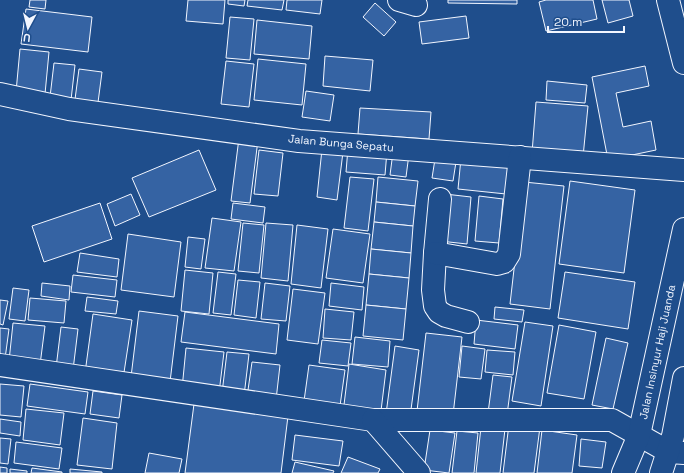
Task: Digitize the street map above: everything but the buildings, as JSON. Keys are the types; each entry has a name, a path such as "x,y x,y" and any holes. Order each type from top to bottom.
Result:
{"main road":[{"path":"668,0 684,63"},
{"name":"Jalan Bunga Sepatu","path":"0,94 69,109 299,141 684,170"},
{"path":"435,253 497,264 504,262 509,254 520,157"},
{"path":"440,199 433,290 435,306 439,312 446,316 468,322"},
{"name":"Jalan Insinyur Haji Juanda","path":"623,473 639,434 684,229"},
{"path":"0,365 373,420 612,420 639,434 678,444"},
{"path":"661,473 678,444 684,378"},
{"path":"373,420 418,473"}]}
